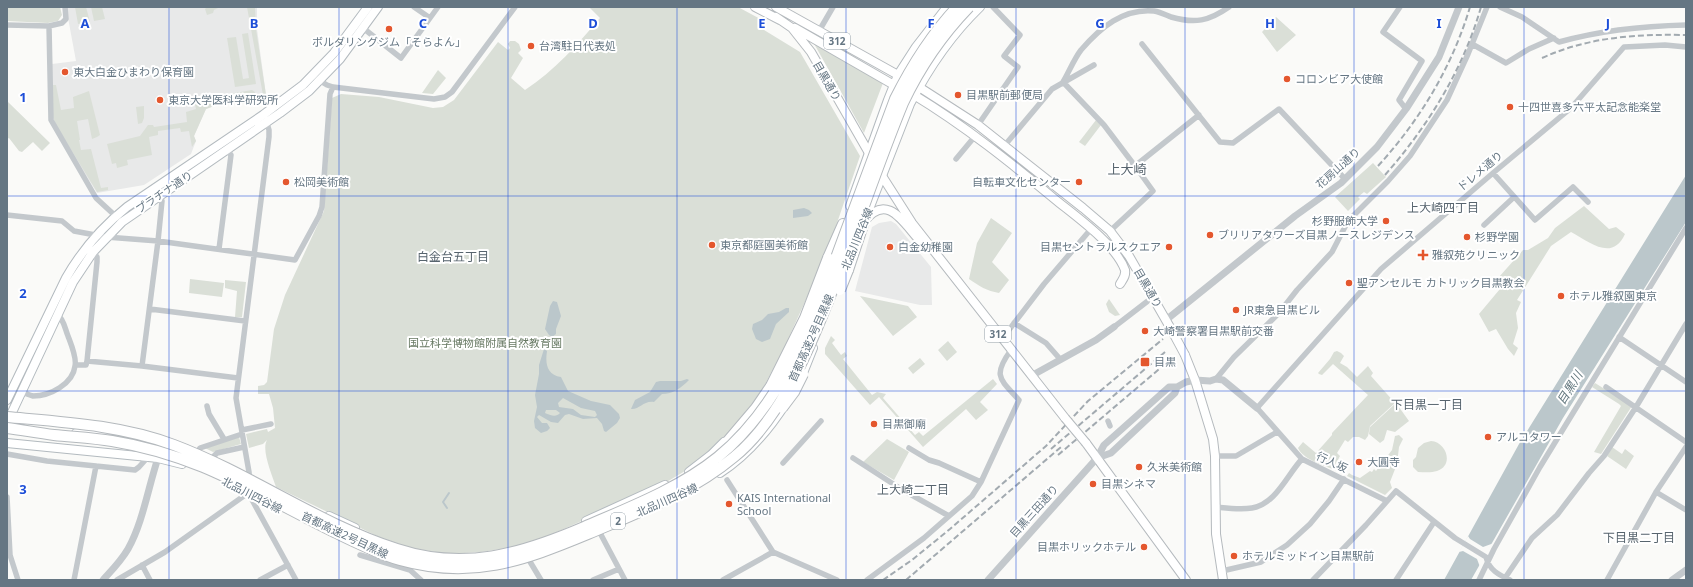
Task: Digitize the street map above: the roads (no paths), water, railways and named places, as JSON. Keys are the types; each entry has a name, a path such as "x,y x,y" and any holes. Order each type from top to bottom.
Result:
{"highway":[{"name":"首都高速2号目黒線","path":"7,428 52,435 116,441 178,457 204,468 359,544 415,564 447,568 488,567 521,560 670,498 709,470 754,421 773,394 794,359 817,308 836,260 895,99 906,77 930,39 957,7"},
{"name":"首都高速2号目黒線","path":"7,417 113,429 147,436 173,444 368,538 411,553 447,559 488,558 519,551 544,543 604,519 736,456 754,437 771,414 793,379 824,311 902,103 936,44 969,7"},
{"path":"709,470 736,459 750,447 772,424 794,392 812,356 848,270 864,222"},
{"path":"709,470 771,386 805,318 843,224"}],"main road":[{"name":"プラチナ通り","path":"8,397 66,278 77,259 97,235 114,217 155,187 265,118 301,98 368,7"},
{"name":"プラチナ通り","path":"317,78 340,59 378,7"},
{"name":"目黒通り","path":"755,7 776,17 894,85"},
{"name":"312","path":"776,7 898,75"},
{"name":"北品川四谷線","path":"7,433 146,433 176,441 250,475 314,509 373,536 410,549 456,556 500,552 542,540 672,482 693,469 711,455 734,431 778,374 796,341 822,284 898,75 916,47 947,7"},
{"name":"北品川四谷線","path":"7,443 158,458 205,471 367,552 407,566 462,571 506,566 528,560 599,531 703,484 738,461 758,442 772,425 800,381 914,95 948,42 967,19 980,7"},
{"name":"目黒通り","path":"776,17 792,28 811,52 869,153"},
{"name":"目黒通り","path":"919,87 978,124 1005,145 1110,231 1129,256 1185,355 1195,380 1210,429 1215,456 1215,507 1218,557 1224,580"},
{"name":"目黒通り","path":"914,95 976,136 1091,229 1108,246 1124,269 1125,276 1120,284"},
{"name":"プラチナ通り","path":"7,423 73,282 93,252 122,222 159,195 227,150 265,118"},
{"name":"312","path":"882,176 895,199 942,262 1031,376 1086,443 1186,580"},
{"path":"864,222 876,211 884,208 891,210 898,215 914,235 942,262"},
{"path":"1218,557 1216,567 1218,580"}],"street":[{"path":"7,25 50,26 62,23 66,19 64,7"},
{"path":"414,7 430,18"},
{"path":"363,28 401,58 438,7"},
{"path":"317,78 333,87 434,99 445,97 452,92 515,7"},
{"path":"819,31 833,7"},
{"path":"978,124 1018,67 1004,56 1020,35 993,7"},
{"path":"1063,82 1081,51 1108,23 1124,15 1140,11 1155,11 1187,21 1206,20 1229,7"},
{"path":"1400,7 1383,32 1422,61 1399,100 1406,109"},
{"name":"花房山通り","path":"1166,320 1295,216 1345,179 1377,147 1406,109 1439,58 1459,7"},
{"path":"1216,379 1234,357 1279,313 1297,290 1332,252 1348,221 1388,181 1410,156 1447,100 1487,7"},
{"path":"1500,7 1522,17 1559,42 1591,33 1621,29 1686,25"},
{"path":"50,26 51,120 96,198 114,217 122,222"},
{"path":"1472,44 1506,63 1529,49 1554,38"},
{"path":"1142,44 1220,142 1233,143 1279,109 1345,179"},
{"name":"ドレメ通り","path":"1257,408 1381,269 1571,108 1624,48 1665,45 1686,47"},
{"path":"1005,145 1052,90 1063,82 1094,65"},
{"path":"1063,82 1104,125 1153,191 1110,231"},
{"path":"7,215 62,221 74,231 106,237 158,241 295,260 319,216 322,207 330,94 333,87"},
{"path":"1135,166 1198,115"},
{"path":"265,118 268,137 236,398 250,475 251,498 296,580"},
{"path":"956,159 976,136"},
{"path":"219,249 231,155 227,150"},
{"path":"1493,173 1513,198 1535,220 1573,187 1588,202"},
{"path":"142,366 162,201 159,195"},
{"path":"1484,225 1513,198"},
{"path":"1479,580 1487,560 1540,467 1686,228"},
{"path":"1002,339 1044,284 1091,229"},
{"path":"87,362 97,262 97,256 93,252"},
{"path":"1031,376 1096,340 1153,297"},
{"path":"150,309 245,320"},
{"path":"21,392 32,396 46,394 66,384 73,373 76,365 61,317 57,314"},
{"path":"1014,323 1046,343 1060,359"},
{"path":"1313,580 1396,491 1463,544 1487,560 1493,571 1508,579 1532,538 1557,515 1604,456 1636,407 1686,324"},
{"path":"1619,337 1686,382"},
{"path":"867,580 924,538 972,496 981,482 1019,400 1001,380 1000,373 1011,350"},
{"path":"76,365 86,364 87,362 142,366 238,378"},
{"path":"1216,379 1223,380 1230,384 1257,408"},
{"name":"目黒三田通り","path":"988,580 1097,458 1104,445 1169,387 1177,387 1186,382 1195,380 1210,381 1216,379"},
{"path":"1097,458 1114,451 1175,393 1177,387"},
{"path":"1606,387 1686,442"},
{"path":"207,406 209,414 224,440"},
{"name":"行人坂","path":"1257,408 1302,459 1387,501"},
{"path":"783,463 821,421"},
{"path":"198,451 200,448 242,432 271,424"},
{"path":"1215,456 1236,456 1277,432"},
{"path":"212,458 217,453 244,447"},
{"path":"1607,580 1656,492 1686,447"},
{"path":"909,448 929,460 981,482"},
{"path":"7,454 47,461 135,470 148,458"},
{"path":"103,580 119,563 138,526 158,458"},
{"path":"853,458 901,489 949,516"},
{"path":"1215,507 1252,508 1262,504 1272,498 1302,459"},
{"path":"74,580 96,466"},
{"path":"1222,571 1261,562 1287,545 1310,524 1329,501 1344,479"},
{"path":"727,480 773,552 837,580"},
{"path":"1656,492 1686,510"},
{"path":"117,580 184,539 250,494"},
{"path":"7,497 10,555 18,580"},
{"path":"1396,580 1434,522"},
{"path":"599,531 625,580"},
{"path":"725,580 773,552"},
{"path":"360,555 410,570 421,580"},
{"path":"528,560 541,580"},
{"path":"142,565 150,580"},
{"path":"260,580 288,565"},
{"path":"593,580 619,570"},
{"path":"1672,580 1686,570"}],"water":[{"name":"目黒川","path":"1686,175 1686,222 1563,418 1471,580 1444,580 1519,444"},
{"path":"804,208 812,213 808,216 793,218 793,210"},
{"path":"553,301 557,302 561,316 556,329 556,334 552,337 545,329 550,306"},
{"path":"789,308 789,312 776,324 770,339 762,342 756,339 752,329 753,324 762,320 768,314 779,312"},
{"path":"544,349 547,351 546,360 548,368 553,374 561,377 568,391 591,401 610,405 619,414 620,418 617,423 606,432 597,418 583,419 569,414 565,415 558,423 551,422 539,415 537,417 542,423 547,423 550,428 541,433 535,428 534,421 537,407 535,395 539,365","holes":["563,398 581,408 595,411 597,415 595,417 581,415 573,409 559,407 558,403","546,410 556,410 560,413 553,416 545,413"]},
{"path":"687,379 689,380 677,390 662,394 654,402 647,402 637,408 631,409 635,400 650,392 656,382 681,381"}],"waterway":[{"path":"447,508 443,502 449,493"}],"railway":[{"path":"1378,166 1408,130 1433,92 1454,51 1470,7"},
{"path":"1385,175 1430,117 1454,75 1481,7"},
{"path":"1542,58 1577,45 1612,38 1649,35 1686,35"},
{"path":"883,580 912,560 950,529 1046,446 1088,401 1163,339"},
{"path":"1051,449 1165,352"},
{"path":"1058,455 1171,359"},
{"path":"906,580 1061,447"}],"place":[{"name":"ボルダリングジム「そらよん」","path":"389,29"},
{"name":"台湾駐日代表処","path":"531,46"},
{"name":"東大白金ひまわり保育園","path":"65,72"},
{"name":"コロンビア大使館","path":"1287,79"},
{"name":"目黒駅前郵便局","path":"958,95"},
{"name":"東京大学医科学研究所","path":"160,100"},
{"name":"十四世喜多六平太記念能楽堂","path":"1510,107"},
{"name":"松岡美術館","path":"286,182"},
{"name":"自転車文化センター","path":"1079,182"},
{"name":"杉野服飾大学","path":"1386,221"},
{"name":"ブリリアタワーズ目黒ノースレジデンス","path":"1210,235"},
{"name":"杉野学園","path":"1467,237"},
{"name":"東京都庭園美術館","path":"712,245"},
{"name":"白金幼稚園","path":"890,247"},
{"name":"目黒セントラルスクエア","path":"1169,247"},
{"name":"雅叙苑クリニック","path":"1423,255"},
{"name":"聖アンセルモ カトリック目黒教会","path":"1349,283"},
{"name":"ホテル雅叙園東京","path":"1561,296"},
{"name":"JR東急目黒ビル","path":"1236,310"},
{"name":"大崎警察署目黒駅前交番","path":"1145,331"},
{"name":"目黒","path":"1145,362"},
{"name":"目黒御廟","path":"874,424"},
{"name":"アルコタワー","path":"1488,437"},
{"name":"大圓寺","path":"1359,462"},
{"name":"久米美術館","path":"1139,467"},
{"name":"目黒シネマ","path":"1093,484"},
{"name":"KAIS International School","path":"729,504"},
{"name":"目黒ホリックホテル","path":"1144,547"},
{"name":"ホテルミッドイン目黒駅前","path":"1234,556"}],"district":[{"name":"上大崎","path":"1127,169"},
{"name":"上大崎四丁目","path":"1443,208"},
{"name":"白金台五丁目","path":"453,257"},
{"name":"下目黒一丁目","path":"1427,405"},
{"name":"上大崎二丁目","path":"913,490"},
{"name":"下目黒二丁目","path":"1639,538"}],"park label":[{"name":"国立科学博物館附属自然教育園","path":"485,343"}]}
